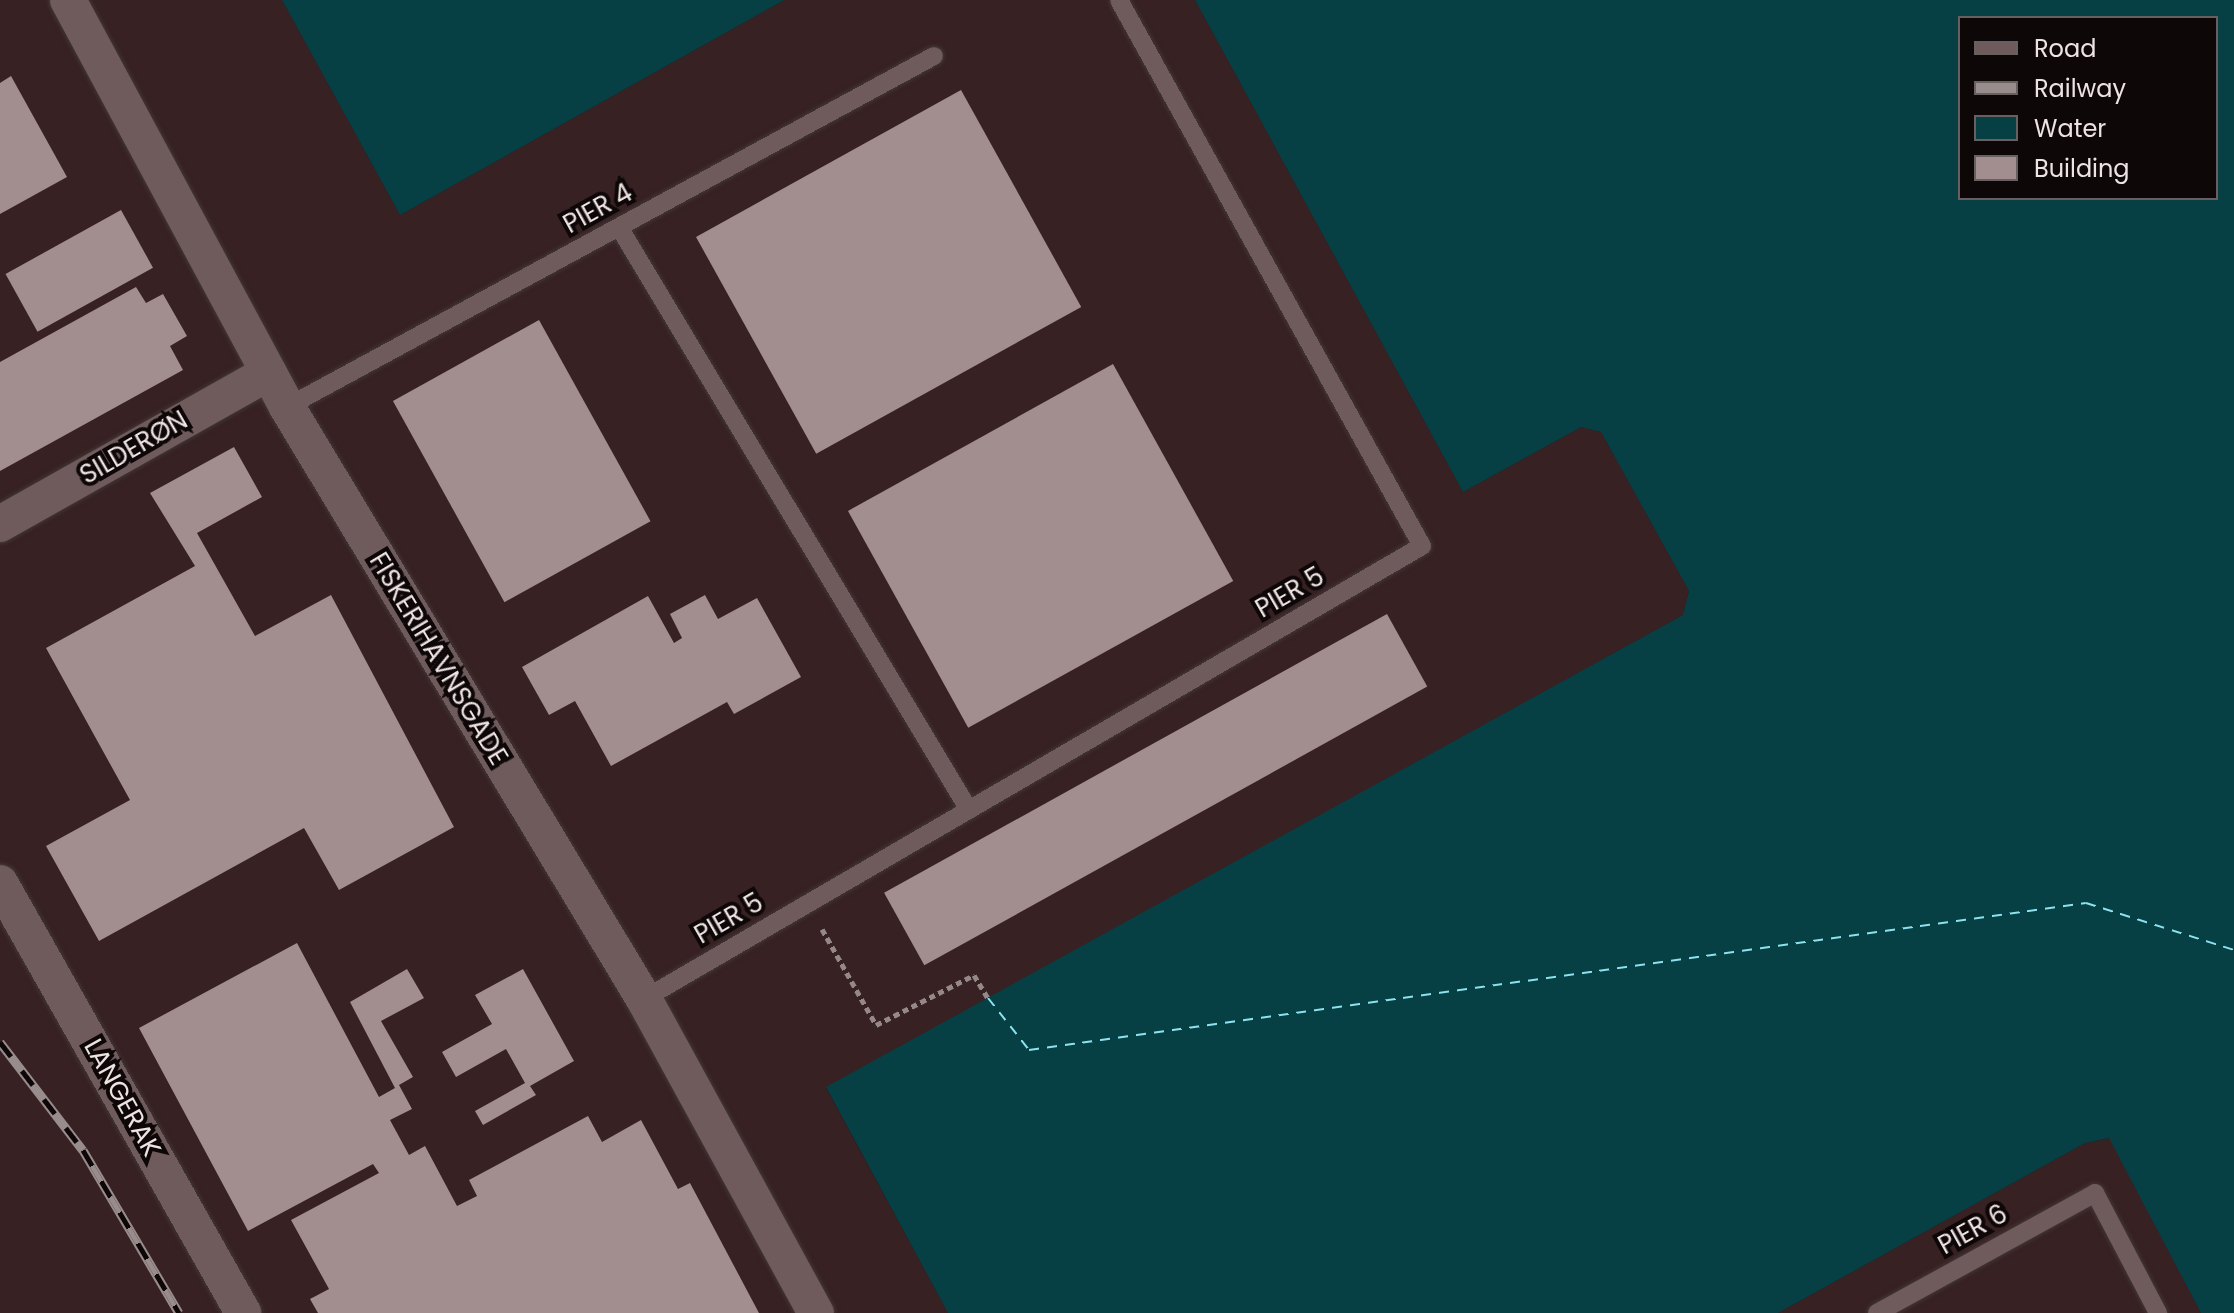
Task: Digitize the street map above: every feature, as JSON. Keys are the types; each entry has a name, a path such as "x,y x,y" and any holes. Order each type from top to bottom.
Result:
{"street":[{"name":"FISKERIHAVNSGADE","path":"68,0 287,407 644,999 816,1313"},
{"name":"SILDERØN","path":"0,524 268,373"},
{"name":"LANGERAK","path":"0,883 243,1313"}],"lane":[{"name":"PIER 5","path":"644,999 1422,546 1119,0"},
{"name":"PIER 4","path":"287,407 934,56"},
{"path":"619,227 969,810"},
{"name":"PIER 6","path":"1877,1313 2095,1193 2158,1313"}],"path":[{"path":"808,903 876,1025 974,975 988,998"}],"shaded area":[{"path":"0,0 282,0 400,215 784,0 1195,0 1463,492 1581,427 1601,432 1689,591 1683,615 826,1088 948,1313 0,1313"},
{"path":"2110,1138 2201,1313 1778,1313 2085,1143"}],"water":[{"path":"282,0 784,0 400,215"},
{"path":"1195,0 2234,0 2234,1313 2201,1313 2109,1138 2085,1143 1778,1313 948,1313 826,1087 1683,615 1689,591 1601,432 1581,427 1463,492"}],"building":[{"path":"11,76 67,177 0,214 0,83"},
{"path":"961,90 1081,307 816,454 696,237"},
{"path":"121,210 153,268 38,332 6,274"},
{"path":"136,287 146,303 163,294 187,336 170,346 183,370 0,471 0,362"},
{"path":"539,320 651,521 504,602 393,401"},
{"path":"1113,364 1233,581 968,728 848,511"},
{"path":"234,447 262,497 197,533 255,636 331,595 454,827 339,890 304,828 99,941 46,846 130,800 46,648 195,566 150,493"},
{"path":"705,595 718,619 757,598 801,677 734,714 727,702 611,766 575,701 549,715 522,667 648,596 674,643 682,638 670,614"},
{"path":"1387,614 1427,687 924,965 884,893"},
{"path":"297,943 379,1097 395,1088 350,1002 407,969 424,998 381,1021 413,1077 399,1085 412,1109 390,1120 409,1155 425,1146 457,1206 477,1196 469,1180 588,1116 602,1142 641,1120 678,1189 690,1183 759,1313 318,1313 310,1299 329,1289 291,1220 379,1173 373,1164 248,1231 139,1028"},
{"path":"523,969 574,1061 530,1086 536,1095 483,1125 475,1111 525,1083 506,1049 456,1077 442,1052 492,1024 475,995"}],"ferry route":[{"path":"988,998 1029,1050 2086,903 2234,950"}],"railway":[{"path":"0,1042 83,1150 179,1313"}]}
